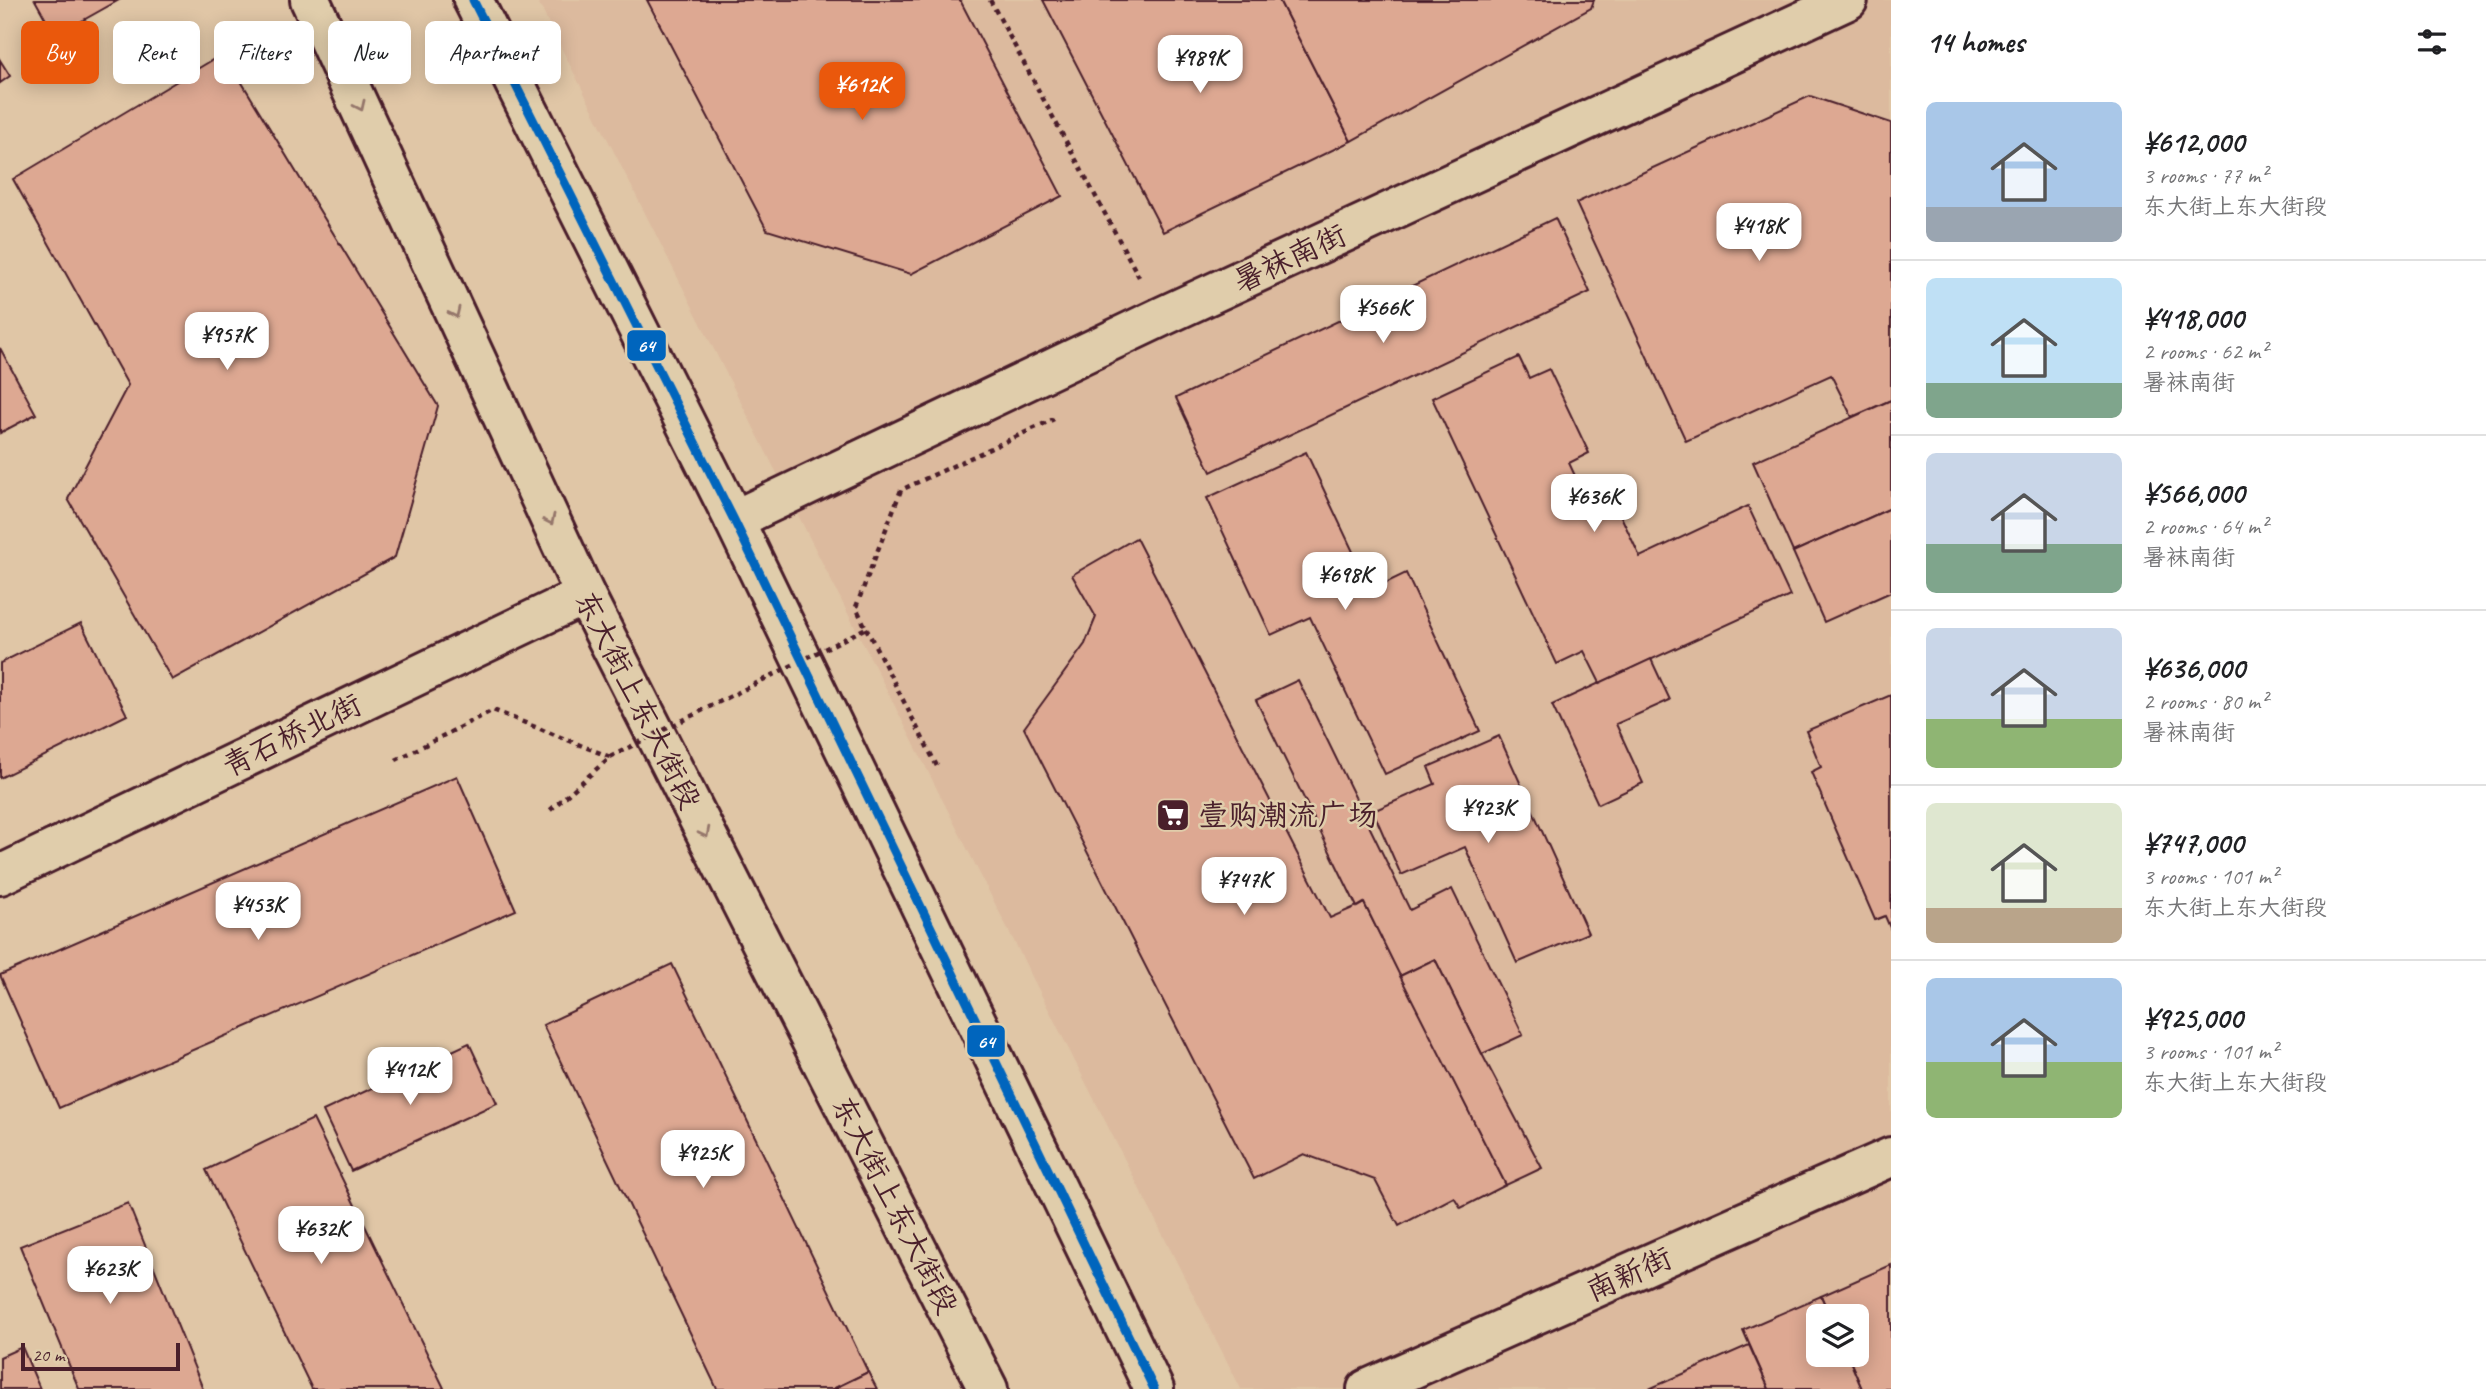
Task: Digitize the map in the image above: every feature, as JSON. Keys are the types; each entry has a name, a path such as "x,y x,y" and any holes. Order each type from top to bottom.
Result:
{"main road":[{"name":"东大街上东大街段","path":"310,0 584,596 988,1389"},
{"path":"473,0 734,520 1154,1389"},
{"name":"暑袜南街","path":"734,520 1161,317 1848,0"},
{"name":"青石桥北街","path":"0,875 584,596"},
{"name":"南新街","path":"1367,1389 1891,1157"}],"path":[{"path":"990,0 1161,317"},
{"path":"939,771 856,607 901,490 1054,419"},
{"path":"547,813 610,757 866,628"},
{"path":"396,760 493,710 610,757"}],"shaded area":[{"path":"537,0 1891,0 1891,1389 1241,1389 561,47 561,21 548,21"}],"building":[{"path":"35,0 119,0 82,21 47,21"},
{"path":"647,0 960,0 1062,196 911,274 767,230"},
{"path":"1043,0 1279,0 1351,141 1163,232"},
{"path":"1279,0 1594,0 1591,8 1351,141"},
{"path":"214,59 214,84 243,84 438,406 395,557 172,680 68,499 128,385 13,179 172,84 200,84 200,67"},
{"path":"0,60 10,76 0,83"},
{"path":"1810,96 1891,123 1891,400 1852,417 1831,375 1686,441 1576,203"},
{"path":"1555,218 1590,292 1211,472 1176,398"},
{"path":"0,348 36,414 0,433"},
{"path":"1519,357 1529,378 1549,369 1589,453 1569,463 1583,493 1605,482 1640,557 1748,506 1790,596 1600,683 1584,651 1557,664 1432,398"},
{"path":"1891,400 1891,508 1793,552 1753,462"},
{"path":"1306,452 1371,590 1406,573 1480,731 1385,774 1310,617 1271,635 1207,498"},
{"path":"1891,508 1891,592 1824,622 1793,552"},
{"name":"壹购潮流广场","path":"1136,538 1330,918 1364,903 1506,1185 1461,1208 1454,1197 1399,1226 1375,1180 1304,1154 1254,1179 1024,728 1085,644 1096,617 1072,575"},
{"path":"81,623 127,715 0,778 0,663"},
{"path":"1651,659 1670,700 1616,724 1643,783 1598,804 1552,705"},
{"path":"1298,680 1410,910 1452,889 1523,1035 1482,1054 1435,959 1400,976 1364,903 1357,907 1256,700"},
{"path":"1891,695 1891,930 1885,916 1875,920 1811,772 1821,767 1806,731"},
{"path":"1499,736 1588,933 1517,963 1465,847 1401,875 1373,811 1435,784 1428,767"},
{"path":"457,776 516,910 59,1108 0,975"},
{"path":"1435,959 1542,1168 1506,1185 1400,976"},
{"path":"672,964 868,1372 833,1389 717,1389 543,1025"},
{"path":"469,1043 497,1103 351,1171 323,1111"},
{"path":"313,1119 444,1388 442,1389 312,1389 206,1170"},
{"path":"128,1203 203,1389 79,1389 20,1246"},
{"path":"1891,1265 1891,1389 1862,1389 1853,1367 1869,1367 1869,1304 1825,1304 1821,1296"},
{"path":"1821,1296 1825,1304 1806,1304 1806,1367 1853,1367 1862,1389 1769,1389 1743,1330"},
{"path":"1749,1345 1769,1389 1649,1389"},
{"path":"22,1347 40,1389 0,1389 0,1357"},
{"path":"868,1372 877,1389 833,1389"}],"transit line":[{"name":"64","path":"473,0 734,520 1154,1389"}],"place":[{"name":"壹购潮流广场","path":"1173,815"}]}
